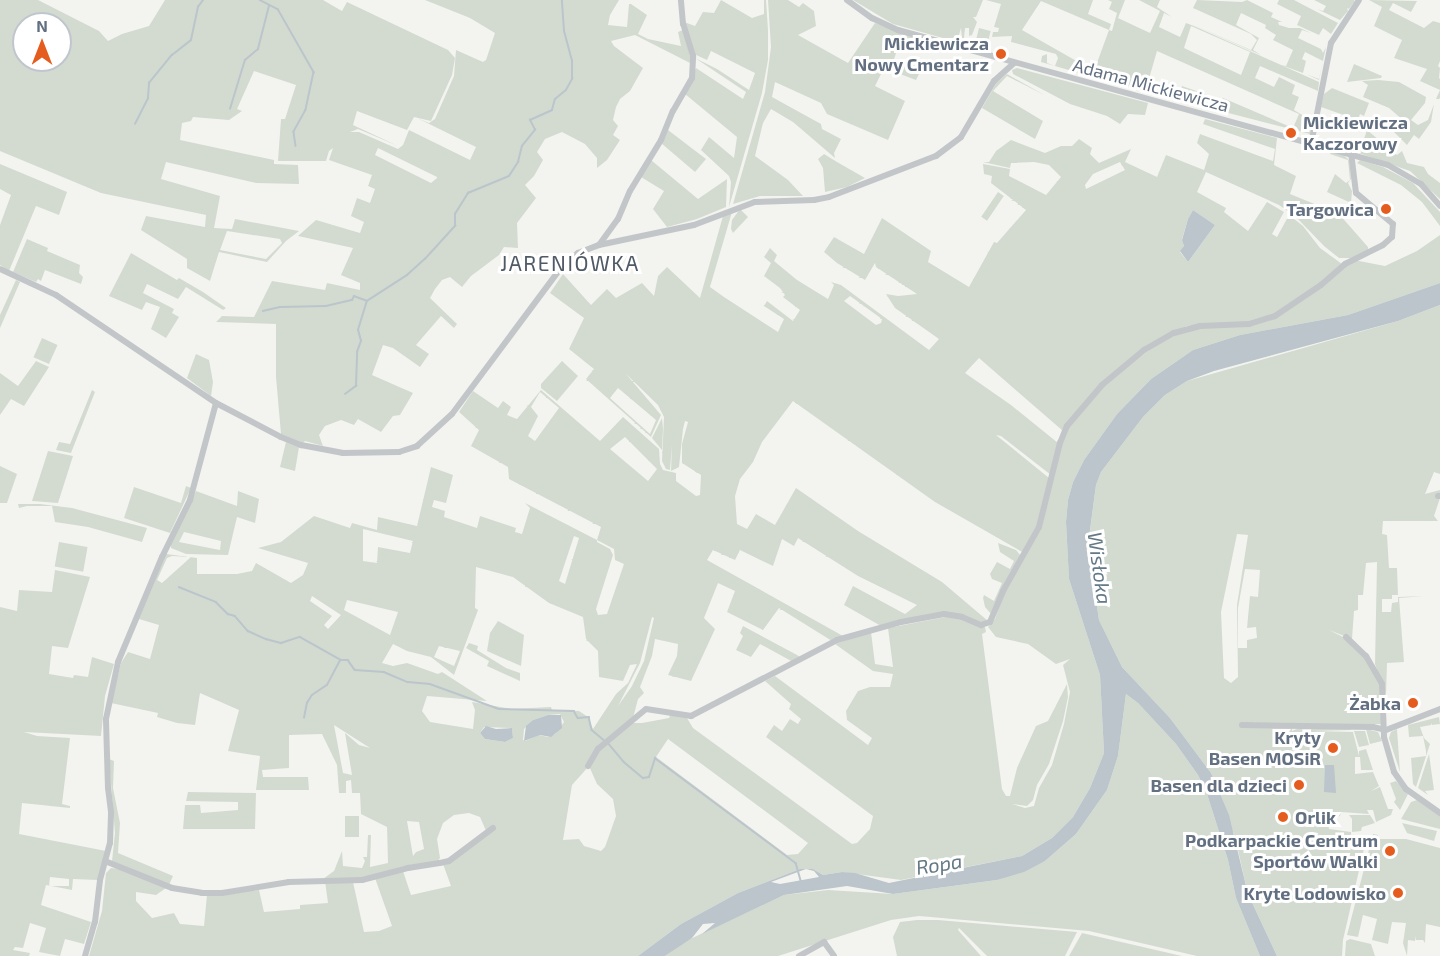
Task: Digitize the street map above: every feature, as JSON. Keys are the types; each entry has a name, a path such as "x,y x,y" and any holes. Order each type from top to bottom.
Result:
{"street":[{"path":"599,245 618,219 630,191 661,140 673,111 692,78 693,56 683,24 681,0"},
{"name":"Adama Mickiewicza","path":"847,0 873,18 898,30 1388,165 1424,187 1440,206"},
{"path":"1311,144 1331,43 1359,0"},
{"path":"0,269 75,306 128,346 181,377 216,403 281,437 302,445 343,453 388,454 407,450 429,437 452,414 560,269 578,253 599,245 694,225 755,202 814,200 830,197 936,156 961,137 994,81 1014,63"},
{"path":"588,766 607,742 644,710 653,708 685,716 694,715 837,640 934,615 955,615 981,625 987,624 993,619 1003,591 1039,527 1067,426 1102,385 1144,350 1174,333 1200,326 1249,324 1275,316 1321,285 1345,264 1383,245 1392,237 1393,224 1356,193 1351,155"},
{"path":"85,956 95,922 111,829 106,718 118,662 162,557 190,500 216,403"},
{"path":"1346,637 1366,656 1382,684 1387,750 1397,777 1406,789 1440,813"},
{"path":"1242,725 1373,727 1386,730 1440,709"},
{"path":"105,861 172,888 202,893 222,893 289,882 362,880 408,868 449,861 493,828"},
{"path":"799,956 824,942 834,956"}],"shaded area":[{"path":"0,0 38,0 62,12 12,12 12,72 72,72 72,17 99,31 108,41 149,26 165,0 323,0 342,11 347,2 448,50 455,58 452,75 431,121 414,117 407,130 357,111 353,125 398,146 358,129 350,132 359,132 398,149 403,145 409,130 470,160 476,147 417,118 429,123 435,119 454,76 456,50 483,62 486,60 495,33 470,18 425,0 619,0 610,15 608,25 627,27 629,4 631,4 647,15 638,34 648,39 681,46 678,32 683,30 692,64 635,35 611,41 614,46 643,68 630,91 620,99 616,107 613,120 618,126 613,135 620,140 607,160 597,168 597,158 585,144 562,132 545,139 537,152 543,160 534,176 525,185 536,198 517,223 518,248 504,247 499,255 471,276 462,287 450,277 442,280 430,298 457,324 454,328 441,316 416,345 429,354 420,367 393,348 383,345 372,375 413,393 400,415 393,416 381,432 358,419 354,425 341,420 325,426 319,435 323,446 305,441 303,443 281,434 276,377 276,324 216,322 222,316 254,317 272,281 325,290 327,283 360,290 360,283 341,275 353,248 298,236 316,220 360,233 364,222 351,216 357,198 370,203 375,189 368,186 372,175 329,160 333,148 329,151 326,161 278,161 281,119 285,119 296,85 254,71 237,109 242,111 229,120 193,117 191,121 182,123 180,140 274,160 274,164 298,165 299,184 256,183 166,162 161,179 220,196 214,228 232,229 235,219 299,231 286,241 267,262 219,252 210,281 187,268 187,259 141,230 146,216 205,227 206,215 101,193 0,151","holes":["378,148 437,177 437,178 431,183 375,155","227,231 280,239 282,243 266,259 220,250"]},
{"path":"721,0 752,18 764,14 764,0 766,0 768,30 768,60 762,93 729,207 731,182 729,176 701,150 709,137 734,158 737,137 685,94 696,68 743,99 746,92 695,58 749,90 755,73 711,51 707,60 694,54 684,22 695,26 703,12 714,13"},
{"path":"768,0 788,0 799,7 803,3 814,11 816,26 798,35 848,63 875,23 931,42 925,46 901,39 894,59 922,68 916,80 884,68 875,86 905,101 888,140 827,114 821,103 775,82 772,97 821,124 822,129 841,139 834,153 835,158 793,122 771,109 763,123 755,156 788,180 803,196 760,196 733,204 765,92 771,47"},
{"path":"853,0 983,0 976,17 973,17 977,22 972,35 969,36 969,28 965,28 964,38 962,38 961,28 957,42 893,24"},
{"path":"986,0 1093,0 1088,14 1111,24 1109,30 1112,31 1117,13 1109,9 1112,2 1108,0 1125,0 1118,18 1150,33 1160,11 1139,0 1160,0 1157,7 1172,17 1164,13 1159,27 1180,37 1186,23 1319,82 1318,91 1260,66 1255,78 1274,87 1279,77 1295,85 1292,94 1299,97 1294,110 1312,121 1310,134 1170,98 1179,98 1182,86 1222,100 1223,98 1293,128 1299,114 1157,51 1146,89 1167,97 1095,77 1094,72 1093,77 1041,62 1042,56 1047,54 1047,63 1055,66 1058,58 1056,54 1011,42 1012,36 992,37 993,32 998,32 999,28 994,27 1001,4","holes":["1041,1 1109,30 1094,71 1022,30","1191,26 1250,52 1241,75 1184,48"]},
{"path":"1197,0 1242,2 1247,0 1273,13 1271,17 1282,22 1278,22 1279,25 1300,28 1311,33 1302,30 1298,38 1321,49 1323,53 1326,47 1319,80 1306,74 1319,79 1323,61 1305,52 1302,59 1306,61 1303,73 1281,65 1286,66 1293,50 1273,40 1276,35 1265,28 1266,25 1241,13 1236,25 1259,38 1253,50 1261,55 1189,23 1251,50 1257,40 1251,34 1193,8"},
{"path":"1279,0 1294,0 1338,23 1331,34 1323,28 1319,35 1297,25 1301,16 1277,4"},
{"path":"1314,0 1355,1 1349,9 1347,8 1348,11 1340,20 1317,9 1323,11 1326,6"},
{"path":"1369,0 1417,1 1411,12 1393,3 1389,10 1424,28 1433,21 1440,23 1438,66 1440,68 1440,90 1420,81 1427,69 1394,58 1402,40 1374,26 1382,7"},
{"path":"979,28 991,31 987,46 975,44"},
{"path":"1354,64 1382,76 1381,78 1347,82"},
{"path":"1017,68 1148,103 1145,115 1128,114 1120,124 1107,116 1070,104 1013,74 1012,70"},
{"path":"1007,74 1046,96 1007,76 993,91 1043,121 1035,139 982,108 997,82"},
{"path":"1362,81 1399,82 1426,97 1425,103 1411,120 1418,125 1428,120 1434,104 1431,122 1419,139 1414,135 1407,145 1388,126 1381,125 1386,119 1399,128 1404,121 1389,108 1363,97 1368,85"},
{"path":"1332,88 1369,103 1364,116 1360,114 1358,120 1321,107 1324,94"},
{"path":"1205,119 1277,138 1274,165 1296,176 1290,194 1339,214 1368,247 1368,250 1351,258 1339,258 1296,217 1279,205 1206,172 1197,192 1226,208 1224,212 1248,231 1267,202 1284,212 1272,234 1277,237 1289,215 1303,226 1320,248 1342,264 1311,292 1270,317 1247,323 1187,326 1146,347 1098,387 1063,431 979,358 965,373 1011,405 1058,443 1051,475 1001,436 996,435 1049,478 1038,525 1024,553 935,502 793,401 762,442 753,462 740,479 735,496 737,524 747,529 756,514 775,525 796,488 858,531 942,582 988,621 981,623 958,614 947,613 881,626 844,605 853,586 905,614 917,605 858,576 798,538 794,546 782,539 773,566 740,550 735,560 713,550 707,560 843,636 832,641 779,608 763,630 727,612 735,591 718,583 704,618 715,629 691,681 668,675 677,656 678,644 655,639 652,656 640,687 644,693 638,699 633,718 610,739 634,720 634,723 642,723 669,718 671,713 687,718 693,728 852,844 857,843 870,829 873,816 766,737 774,725 782,731 790,719 798,724 801,719 789,709 791,704 765,681 775,676 868,745 872,738 847,720 846,711 858,691 870,687 890,687 893,674 873,671 835,644 871,632 875,664 893,667 888,628 951,616 985,627 986,632 982,634 1002,789 1006,796 1010,796 1017,768 1036,726 1048,721 1067,684 1068,697 1063,721 1049,764 1037,785 1033,800 1027,806 1012,804 1025,808 1034,806 1039,788 1052,765 1064,724 1070,692 1063,665 1070,659 1056,664 1028,644 996,637 988,627 995,619 1005,592 1042,526 1059,449 1070,423 1117,373 1166,338 1190,329 1247,325 1267,321 1305,299 1354,260 1385,266 1417,251 1440,235 1440,283 1348,315 1240,335 1193,350 1151,379 1117,414 1084,460 1073,482 1068,500 1066,522 1069,579 1100,675 1104,753 1090,788 1073,817 1052,838 1022,856 901,880 842,872 823,875 813,869 800,869 738,893 681,924 638,956 89,956 102,911 106,873 111,868 121,869 166,888 156,895 136,892 136,901 152,918 174,913 180,924 204,926 207,895 259,890 264,912 300,909 300,905 328,903 325,881 353,882 364,932 379,931 392,926 375,878 403,871 411,895 451,886 443,864 487,833 480,817 469,813 454,815 443,823 437,839 440,858 437,862 401,867 356,880 323,879 334,871 342,851 343,866 362,868 365,861 363,857 367,857 368,835 371,835 370,867 388,863 387,827 361,814 360,793 352,793 351,780 346,781 346,793 339,793 337,765 322,734 289,735 289,768 262,770 263,777 308,777 309,790 256,790 260,756 228,751 239,710 200,693 195,725 177,723 157,717 158,713 111,703 121,663 128,652 150,659 159,625 139,619 166,554 188,557 167,558 157,580 162,583 191,557 197,558 197,574 237,574 252,571 256,563 291,583 303,575 308,563 258,548 281,542 314,516 350,528 352,523 377,530 378,517 417,526 431,467 453,475 446,503 434,500 432,507 445,511 444,517 477,528 480,516 516,528 515,532 522,534 530,508 525,503 597,540 601,527 509,479 508,467 471,446 479,430 459,412 473,391 498,408 503,401 511,407 507,415 517,419 541,390 600,441 623,417 659,449 660,464 663,470 676,473 676,481 696,496 700,495 701,475 682,463 682,444 688,422 685,421 683,429 679,467 671,471 672,444 670,470 666,469 662,461 664,417 658,405 626,374 661,415 651,437 586,379 594,369 569,349 584,318 550,293 563,274 591,305 607,289 616,298 642,283 654,296 658,276 667,267 700,298 723,216 732,212 710,287 724,297 778,332 784,319 764,306 767,301 793,321 800,310 783,297 785,295 780,288 764,276 771,263 764,257 770,248 777,255 774,261 797,280 828,299 834,285 831,282 841,285 929,350 939,339 895,308 886,294 898,296 917,294 876,267 875,263 865,280 837,263 824,252 834,237 864,254 882,218 931,251 928,262 969,287 994,242 997,243 1026,210 991,183 992,176 984,174 983,164 1010,169 1009,176 1046,195 1061,177 1049,165 1034,162 1011,163 1010,168 983,162 989,162 996,151 1011,140 1045,153 1061,146 1072,146 1079,139 1092,148 1090,154 1099,163 1131,149 1125,162 1157,177 1166,155 1204,170 1209,154 1197,143 1200,134 1273,161 1275,149 1203,124","holes":["1120,162 1125,170 1086,189 1085,185 1093,174","1193,210 1215,225 1188,262 1180,252 1184,246 1182,239","850,296 882,319 881,323 876,325 844,301","618,388 656,420 650,434 610,398","540,392 559,408 535,441 528,436 538,416 531,407","625,437 657,469 648,481 610,449","363,529 413,541 410,553 378,547 377,563 363,561","574,536 579,538 565,584 559,581","597,540 614,549 615,560 624,564 607,614 598,615 596,609 613,555 610,549","476,567 513,577 549,603 583,617 586,639 598,651 599,677 623,681 630,665 637,664 628,683 616,694 593,729 588,717 579,711 552,710 551,707 511,709 472,702 475,710 473,729 430,722 422,711 427,696 487,701 442,672 438,674 407,663 393,666 382,663 393,644 407,651 431,657 454,675 478,610 475,608","312,596 341,615 328,629 324,625 332,616 310,601","347,600 398,612 390,635 344,610","652,617 654,618 644,661 632,686 618,706 640,663","439,646 460,651 454,666 434,657","560,714 564,722 555,734 548,737 539,735 525,741 523,740 524,729 533,720 548,715","334,725 370,748 359,745 345,733 352,775 343,773","484,727 512,728 513,738 505,742 485,739 480,733","668,739 808,843 798,854 787,855 656,757","589,766 597,784 613,799 616,816 605,847 601,851 584,846 579,839 563,840 572,785","407,821 419,822 424,849 413,856"]},
{"path":"668,130 706,159 695,172 661,143"},
{"path":"1367,130 1397,155 1402,151 1407,163 1424,167 1428,174 1440,183 1440,199 1410,171 1353,151 1357,151 1363,142"},
{"path":"1331,152 1343,155 1348,159 1350,162 1351,179 1348,183 1352,191 1351,203 1327,192 1335,174 1346,183 1350,180 1348,160 1330,154"},
{"path":"824,154 865,178 847,187 825,192 823,168 818,159"},
{"path":"651,160 698,199 727,179 726,207 697,219 667,227 653,209 664,191 641,177"},
{"path":"1360,160 1383,167 1413,183 1440,212 1440,226 1422,202 1401,185 1357,163"},
{"path":"0,164 67,192 59,215 36,206 9,271 0,265 0,225 11,195 0,189"},
{"path":"998,192 1004,196 987,221 981,217"},
{"path":"740,209 748,217 733,233 732,220"},
{"path":"1193,210 1215,225 1188,262 1180,251 1184,246 1182,240"},
{"path":"27,239 48,248 47,251 80,265 79,273 83,277 81,284 45,270 41,281 38,279 36,282 13,272"},
{"path":"131,253 177,280 179,278 226,308 223,310 186,287 178,299 147,284 143,293 174,309 172,313 179,317 166,338 151,329 160,307 146,302 142,310 109,296"},
{"path":"16,280 20,282 0,328 0,315"},
{"path":"1440,283 1440,305 1398,321 1214,371 1187,381 1165,395 1143,417 1101,472 1096,485 1088,545 1099,620 1122,667 1170,718 1211,773 1229,815 1248,894 1277,956 1260,956 1236,898 1228,860 1207,794 1198,775 1176,744 1138,703 1126,694 1118,756 1107,790 1076,834 1045,861 1024,872 997,880 893,894 847,886 784,895 702,934 715,923 703,924 692,938 665,956 638,956 681,924 738,893 800,869 806,869 813,869 823,875 842,872 855,873 889,883 1022,856 1052,838 1073,817 1090,788 1104,753 1100,675 1069,579 1066,522 1068,500 1073,482 1084,460 1117,414 1151,379 1193,350 1240,335 1348,315","holes":["806,869 814,871 819,877 780,884 771,882"]},
{"path":"1440,305 1440,474 1434,472 1425,494 1440,490 1440,494 1435,495 1440,498 1434,516 1438,521 1383,521 1382,534 1387,535 1389,568 1397,568 1398,595 1392,595 1392,599 1382,599 1382,612 1391,612 1392,603 1398,602 1398,597 1424,596 1399,598 1404,662 1387,663 1386,695 1375,664 1377,562 1366,563 1363,595 1358,595 1358,610 1354,611 1352,639 1329,630 1345,638 1363,653 1381,684 1381,724 1258,724 1254,722 1254,724 1292,728 1292,731 1299,728 1349,728 1351,730 1312,731 1353,732 1359,756 1359,751 1366,749 1373,770 1361,770 1360,757 1355,757 1355,774 1373,772 1379,786 1371,791 1380,787 1388,809 1393,809 1391,815 1376,822 1373,810 1367,810 1369,814 1341,812 1340,816 1328,819 1329,829 1351,832 1351,836 1362,836 1366,840 1343,940 1342,956 1277,956 1248,894 1235,837 1211,773 1170,718 1122,667 1099,620 1088,546 1096,485 1101,472 1143,417 1165,395 1187,381 1398,321","holes":["1237,534 1248,535 1237,605 1238,677 1231,683 1224,678 1221,612","1245,569 1260,570 1258,597 1250,596 1247,628 1256,627 1257,638 1247,640 1247,648 1238,648 1238,608"]},
{"path":"42,338 58,345 49,364 33,357"},
{"path":"196,354 209,360 213,382 211,396 187,378"},
{"path":"36,361 49,367 24,406 11,399 0,415 0,373 18,386"},
{"path":"562,361 578,376 557,401 541,388 541,384"},
{"path":"92,390 95,392 71,453 56,450 59,442 70,444"},
{"path":"662,418 663,429 662,450 652,438"},
{"path":"286,442 299,447 295,471 280,467"},
{"path":"48,451 73,456 58,503 32,501"},
{"path":"0,466 17,474 7,503 0,503"},
{"path":"186,486 191,488 170,533 124,518 134,487 181,503"},
{"path":"196,491 237,506 238,491 259,499 255,523 237,517 228,555 186,554 171,548 171,543","holes":["184,532 221,541 220,550 179,542"]},
{"path":"18,504 40,504 72,508 147,528 142,542 88,527 55,522 52,506 19,508"},
{"path":"59,542 88,547 83,572 55,567"},
{"path":"998,543 1016,550 1021,556 992,615 985,607 983,598 984,595 994,601 1002,583 992,579 990,574 997,562 1010,569 1014,561 1000,552"},
{"path":"55,570 90,577 68,648 52,646 49,674 73,678 74,675 88,677 92,657 114,664 105,696 101,736 24,732 37,736 70,738 62,804 70,808 22,803 19,834 106,851 98,880 73,879 72,890 51,886 69,886 69,879 50,877 49,886 46,885 41,905 91,922 84,944 65,939 60,956 39,952 46,928 30,923 23,948 15,947 13,950 30,953 29,956 0,956 0,607 17,611 19,590 52,592"},
{"path":"498,621 524,635 521,666 487,651 490,633"},
{"path":"743,626 800,657 793,662 760,644 751,657 736,650 743,636 740,633"},
{"path":"469,643 478,646 477,650 506,668 520,673 520,681 487,666 489,661 466,648"},
{"path":"1126,694 1138,703 1176,744 1198,775 1207,794 1228,860 1236,898 1260,956 1197,956 1089,931 919,916 891,920 778,956 665,956 688,940 784,895 828,890 893,894 997,880 1045,861 1076,834 1107,790 1118,756"},
{"path":"548,715 561,715 562,728 551,737 540,735 524,741 526,726 533,720"},
{"path":"1439,717 1440,724 1432,725 1432,723 1420,727 1424,738 1430,744 1416,787 1413,784 1411,758 1426,756 1426,751 1423,736 1409,737 1408,725"},
{"path":"486,726 496,729 512,728 513,738 505,742 485,739 480,733"},
{"path":"1366,729 1378,732 1382,741 1370,744"},
{"path":"1397,729 1400,772 1389,738 1391,732"},
{"path":"1354,731 1365,731 1369,745 1359,747"},
{"path":"1429,754 1434,790 1425,791 1428,795 1418,788"},
{"path":"109,759 114,761 113,788 120,823 118,853 173,876 169,885 112,861 115,833"},
{"path":"1325,765 1334,765 1336,793 1324,792"},
{"path":"1396,781 1408,794 1400,810 1394,802 1396,799 1390,783"},
{"path":"188,792 256,793 255,829 183,829 185,805 200,805 201,813 238,810 238,802 186,801"},
{"path":"1417,800 1440,816 1440,829 1401,819 1411,802"},
{"path":"1349,815 1370,815 1375,823 1362,827 1361,831 1352,832 1352,819"},
{"path":"345,816 359,816 359,837 345,837"},
{"path":"1402,823 1437,831 1434,841 1407,833"},
{"path":"1373,834 1378,835 1378,839 1406,839 1440,848 1440,927 1426,924 1425,943 1423,940 1416,940 1416,936 1415,941 1408,940 1407,956 1403,943 1406,923 1392,922 1388,944 1372,940 1377,919 1363,915 1358,937 1347,935"},
{"path":"917,920 1077,932 1065,956 987,956 959,928 958,930 981,956 897,956 893,937 900,922"},
{"path":"1082,933 1182,956 1069,956"},
{"path":"1350,939 1371,944 1375,956 1345,956 1346,941"}],"waterway":[{"path":"135,124 148,98 149,83 172,55 191,40 198,7 203,0"},
{"path":"260,0 278,9 314,72 306,110 294,132 296,146"},
{"path":"345,394 356,386 357,352 361,341 358,330 367,301 407,275 425,259 455,226 455,214 468,193 509,176 518,162 522,146 535,130 530,120 552,110 555,99 566,90 572,79 572,61 564,31 562,0"},
{"path":"230,109 245,60 258,49 269,6"},
{"path":"263,311 280,307 326,306 352,300 354,296 365,300"},
{"path":"179,587 216,602 228,614 235,616 248,631 266,639 281,643 300,637 341,660 348,660 355,670 384,672 408,682 430,684 499,709 574,711 578,718 589,717 592,730 605,741"},
{"path":"304,718 307,703 312,695 327,685 340,661"},
{"path":"609,744 624,762 643,778 649,777 655,758 796,863 801,880"}],"place":[{"name":"Mickiewicza Nowy Cmentarz","path":"1001,54"},
{"name":"Mickiewicza Kaczorowy","path":"1291,133"},
{"name":"Targowica","path":"1386,209"},
{"name":"Żabka","path":"1413,703"},
{"name":"Kryty Basen MOSiR","path":"1333,748"},
{"name":"Basen dla dzieci","path":"1299,785"},
{"name":"Orlik","path":"1283,817"},
{"name":"Podkarpackie Centrum Sportów Walki","path":"1390,851"},
{"name":"Kryte Lodowisko","path":"1398,893"}],"district":[{"name":"JARENIÓWKA","path":"570,263"}],"water label":[{"name":"Wisłoka","path":"1100,568"},
{"name":"Ropa","path":"939,864"}]}
